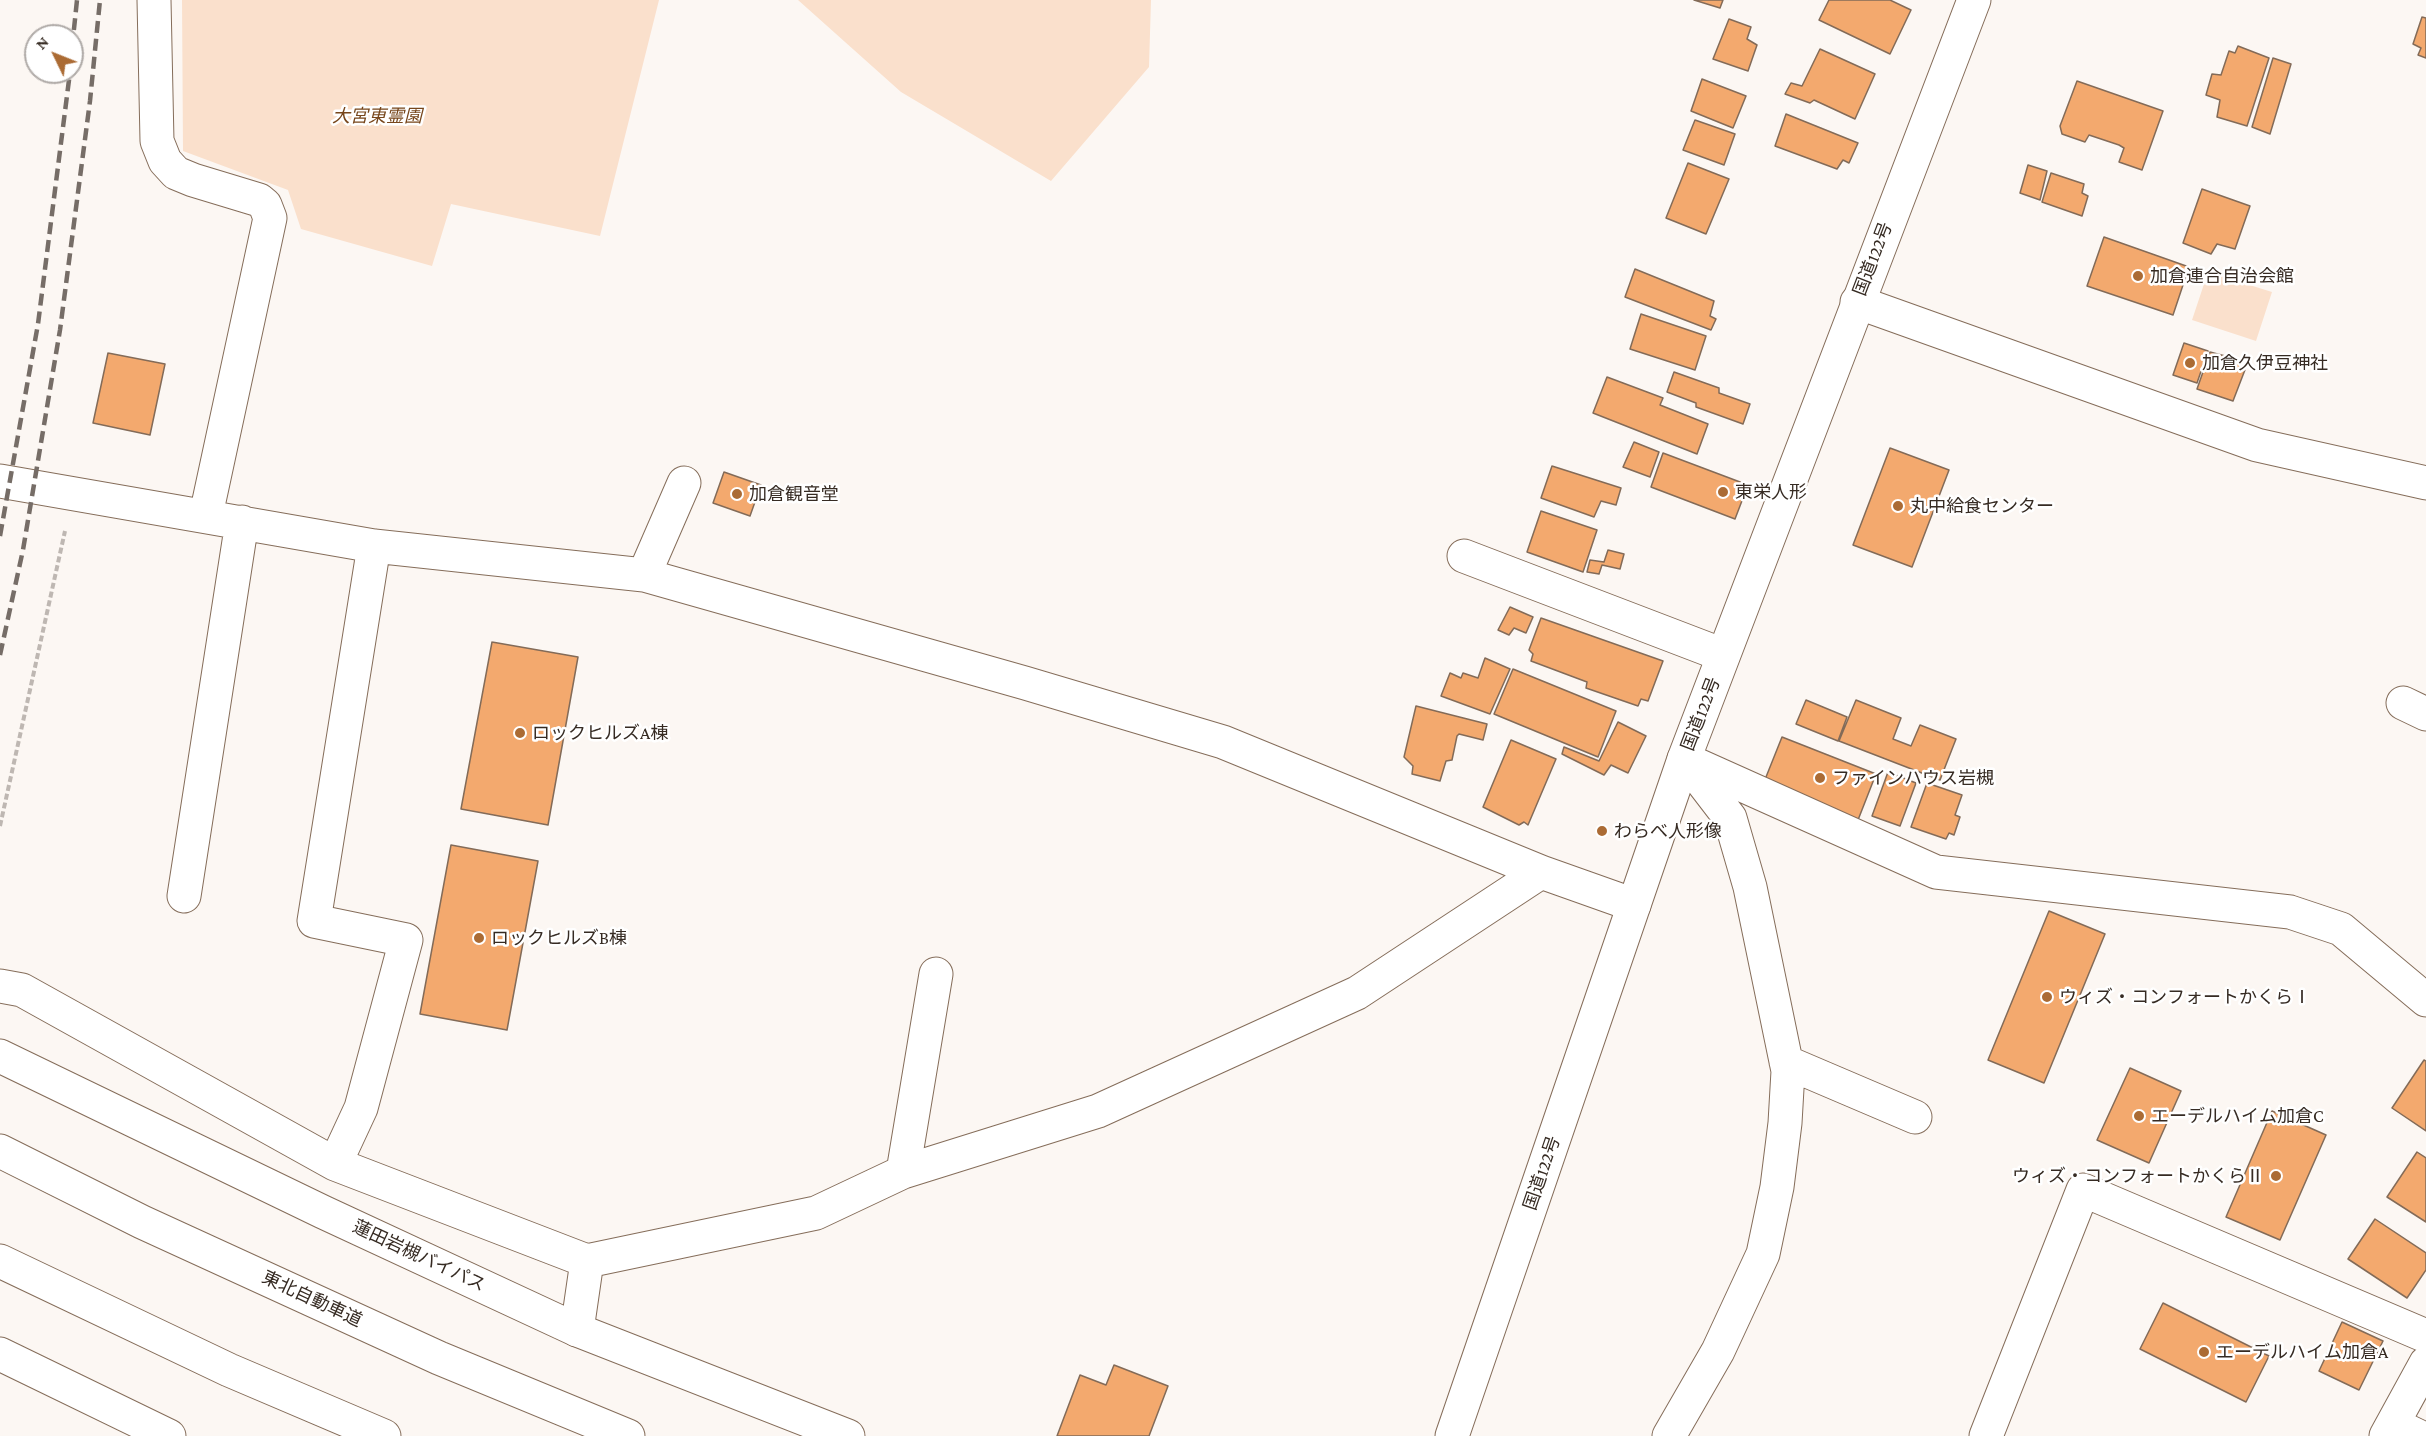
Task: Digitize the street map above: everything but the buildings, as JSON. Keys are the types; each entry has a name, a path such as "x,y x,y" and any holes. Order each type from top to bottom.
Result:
{"main road":[{"path":"154,0 157,141 165,161 176,173 259,200 265,205 270,218 206,515"},
{"name":"国道122号","path":"1452,1436 1684,759 1974,0"},
{"path":"1857,302 2257,445 2426,483"},
{"path":"0,481 374,546 644,576 1025,682 1223,742 1541,872 1634,905"},
{"path":"644,576 684,483"},
{"path":"184,896 242,522"},
{"path":"335,1164 361,1108 406,940 314,921 374,546"},
{"path":"1464,556 1723,655"},
{"path":"1684,759 1936,872 2290,912 2341,930 2426,1000"},
{"path":"1672,1434 1718,1351 1763,1254 1777,1187 1785,1123 1788,1071 1750,887 1730,818 1684,759"},
{"path":"0,986 22,990 335,1164 587,1261 816,1213 903,1172 1098,1111 1357,993 1541,872"},
{"path":"903,1172 936,974"},
{"name":"蓮田岩槻バイパス","path":"0,1056 323,1212 577,1330 848,1436"},
{"path":"1786,1062 1915,1117"},
{"name":"東北自動車道","path":"0,1151 142,1222 439,1358 628,1436"},
{"path":"1986,1436 2083,1190 2426,1336"},
{"path":"0,1261 230,1370 384,1436"},
{"path":"577,1330 587,1261"},
{"path":"0,1354 169,1436"},
{"path":"2399,1432 2426,1363"}],"path":[{"path":"0,826 73,492"}],"green space":[{"name":"大宮東霊園","path":"182,0 659,0 600,236 451,204 432,266 301,229 288,190 183,151"},
{"path":"798,0 1151,0 1149,67 1051,181 901,92"},
{"path":"2208,272 2272,292 2256,341 2192,320"}],"railway":[{"path":"74,24 77,0"},
{"path":"0,655 23,550 60,330 90,101 100,0"},
{"path":"0,536 38,324 68,84"}],"place":[{"name":"加倉連合自治会館","path":"2138,276"},
{"name":"加倉久伊豆神社","path":"2190,363"},
{"name":"東栄人形","path":"1723,492"},
{"name":"加倉観音堂","path":"737,494"},
{"name":"丸中給食センター","path":"1898,506"},
{"name":"ロックヒルズA棟","path":"520,733"},
{"name":"ファインハウス岩槻","path":"1820,778"},
{"name":"わらべ人形像","path":"1602,831"},
{"name":"ロックヒルズB棟","path":"479,938"},
{"name":"ウィズ・コンフォートかくらⅠ","path":"2047,997"},
{"name":"エーデルハイム加倉C","path":"2139,1116"},
{"name":"ウィズ・コンフォートかくらⅡ","path":"2276,1176"},
{"name":"エーデルハイム加倉A","path":"2204,1352"}]}
